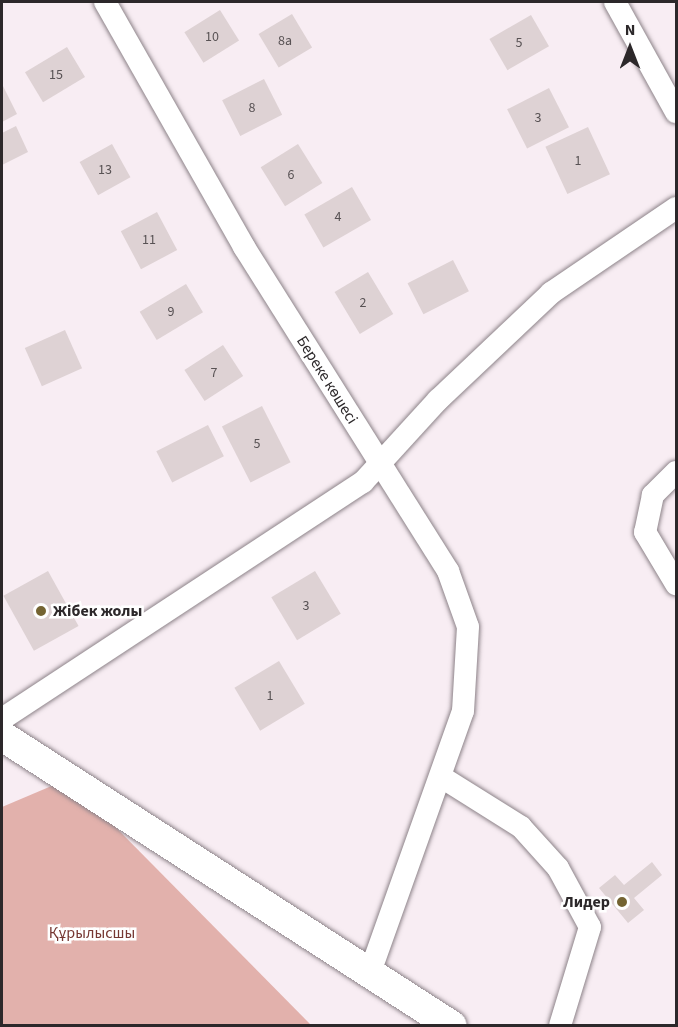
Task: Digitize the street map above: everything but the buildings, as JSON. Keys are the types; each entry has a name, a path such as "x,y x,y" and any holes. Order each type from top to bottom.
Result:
{"main road":[{"path":"2,736 370,972 433,1021"}],"street":[{"name":"Береке көшесі","path":"105,2 244,247 448,571 468,627 465,701 443,778 370,972"},
{"path":"615,2 676,112"},
{"path":"2,719 363,482 379,463 551,293 676,208"},
{"path":"676,472 653,495 645,531 676,584"},
{"path":"443,778 521,826 558,868 590,927 560,1026"}],"green space":[{"name":"Құрылысшы","path":"68,779 311,1025 2,1026 2,807"}],"place":[{"name":"Жібек жолы","path":"41,611"},
{"name":"Лидер","path":"622,902"}]}
